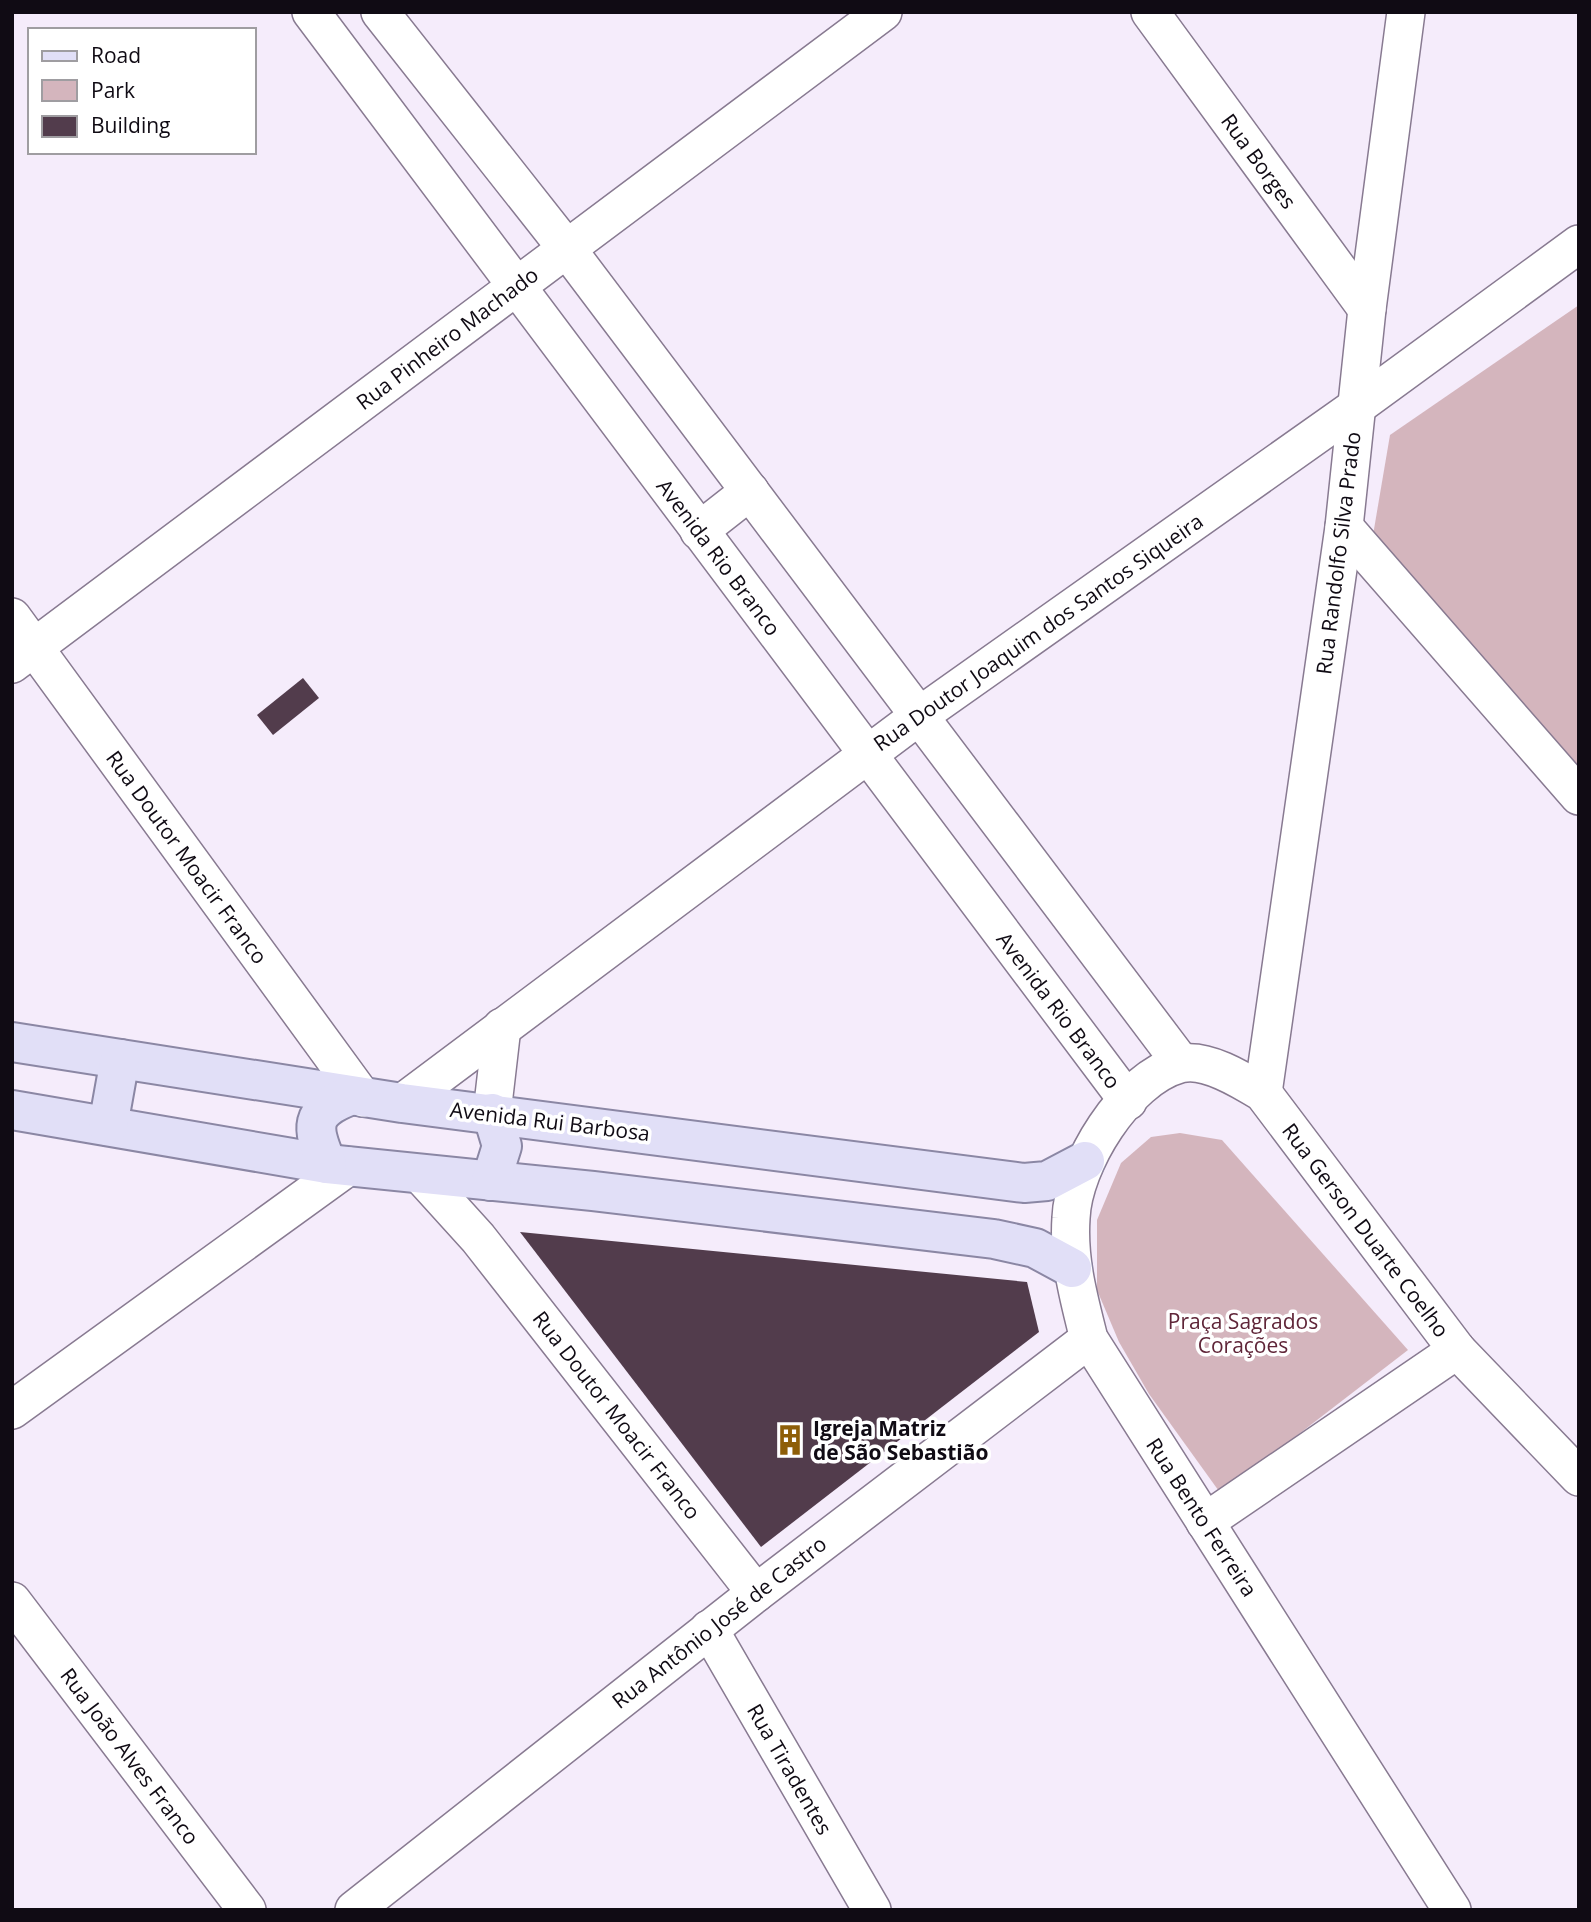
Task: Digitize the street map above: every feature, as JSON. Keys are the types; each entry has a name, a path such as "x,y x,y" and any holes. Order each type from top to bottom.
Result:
{"main road":[{"name":"Avenida Rui Barbosa","path":"12,1042 356,1097 1024,1183 1047,1181 1085,1161"},
{"path":"108,1126 120,1059"},
{"path":"338,1165 317,1141 315,1127 319,1114 332,1102 356,1097"},
{"path":"12,1110 338,1165 994,1239 1035,1248 1072,1268"},
{"path":"491,1181 502,1146 492,1113"}],"street":[{"name":"Avenida Rio Branco","path":"311,12 1128,1101"},
{"path":"333,41 374,12"},
{"path":"380,12 567,249 1181,1063 1151,1079 1128,1101"},
{"name":"Rua Pinheiro Machado","path":"23,656 883,12"},
{"name":"Rua Borges","path":"1150,12 1367,309"},
{"name":"Rua Randolfo Silva Prado","path":"1263,1093 1343,527 1367,309 1406,12"},
{"name":"Rua Doutor Joaquim dos Santos Siqueira","path":"402,1103 919,716 1356,407 1579,244"},
{"path":"699,531 750,491"},
{"path":"1343,527 1579,796"},
{"name":"Rua Doutor Moacir Franco","path":"12,617 23,656 356,1097"},
{"path":"492,1113 502,1027"},
{"name":"Rua Gerson Duarte Coelho","path":"1181,1063 1227,1070 1263,1093 1457,1350 1577,1473"},
{"name":"Rua Bento Ferreira","path":"1128,1101 1106,1126 1085,1161 1070,1216 1072,1268 1088,1339 1452,1910"},
{"path":"12,1410 338,1165"},
{"name":"Rua Doutor Moacir Franco","path":"420,1174 478,1238 756,1593"},
{"path":"478,1238 491,1181"},
{"name":"Rua Antônio José de Castro","path":"354,1910 709,1629 1088,1339"},
{"path":"1205,1522 1457,1350"},
{"name":"Rua João Alves Franco","path":"12,1601 247,1910"},
{"name":"Rua Tiradentes","path":"709,1629 872,1910"}],"green space":[{"path":"1579,305 1579,767 1372,541 1390,435"},
{"name":"Praça Sagrados Corações","path":"1180,1133 1222,1140 1408,1350 1221,1494 1149,1394 1119,1342 1097,1290 1097,1220 1121,1163 1151,1137"}],"building":[{"path":"303,678 319,698 273,735 257,715"},
{"name":"Igreja Matriz de São Sebastião","path":"520,1232 1027,1282 1039,1332 761,1547"}],"place":[{"name":"Igreja Matriz de São Sebastião","path":"790,1440"}]}
